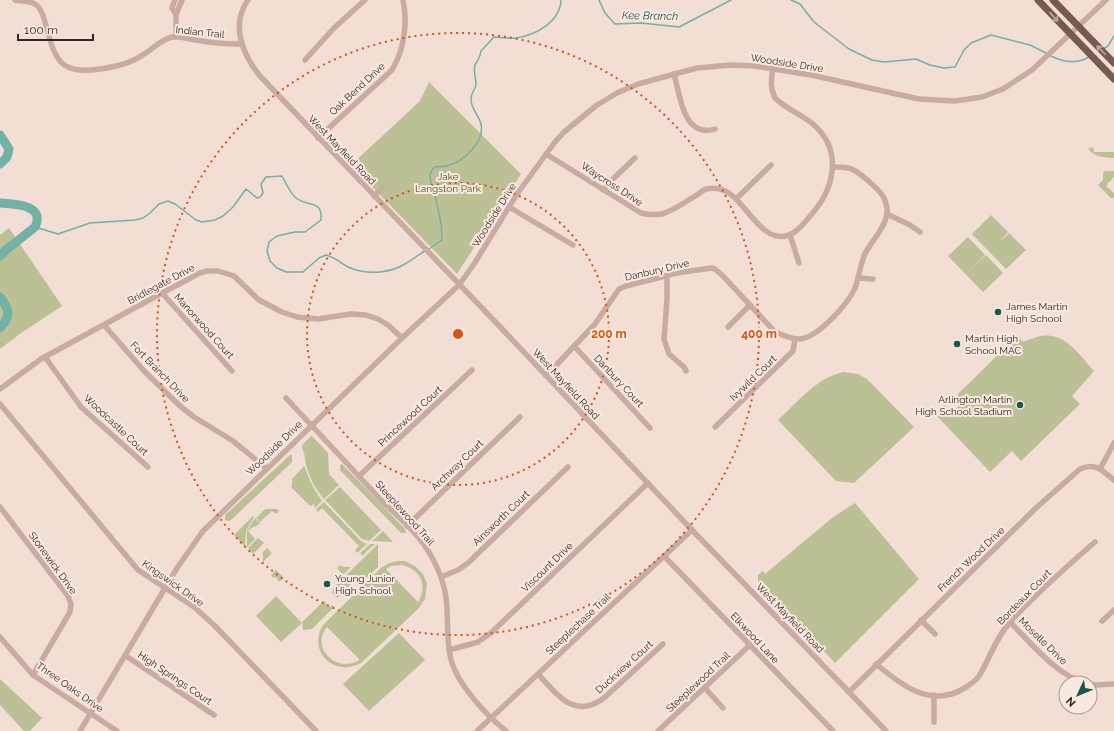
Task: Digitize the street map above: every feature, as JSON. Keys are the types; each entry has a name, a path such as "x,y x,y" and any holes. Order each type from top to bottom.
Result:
{"main road":[{"path":"1038,0 1114,79"},
{"path":"1053,0 1112,62"}],"street":[{"name":"Indian Trail","path":"15,0 33,3 37,6 44,19 55,54 63,64 74,69 88,70 131,61 142,56 165,40 176,37 241,44"},
{"path":"175,0 172,8 176,15"},
{"path":"176,37 176,15 182,0"},
{"path":"241,44 240,20 248,0"},
{"path":"305,60 334,28 365,0"},
{"name":"Oak Bend Drive","path":"318,138 392,70 398,59 402,44 405,19 403,0"},
{"name":"Woodside Drive","path":"80,731 177,568 203,530 459,284 474,264 509,207 546,154 564,132 597,105 617,93 638,84 697,68 714,66 755,66 811,75 919,99 955,101 982,97 1003,89 1037,65 1106,0"},
{"name":"West Mayfield Road","path":"241,44 251,66 318,138 885,731"},
{"path":"773,69 771,82 774,96 778,101 818,128 830,149 832,156 833,167 828,190 821,203 802,225 790,235 800,263"},
{"path":"674,74 683,111 689,121 700,130 704,131 715,129"},
{"name":"Waycross Drive","path":"546,154 641,213 652,215 662,214 672,210 707,189 721,189 736,199 769,234 782,237 790,235"},
{"path":"603,190 635,158"},
{"path":"736,199 771,165"},
{"path":"796,339 815,333 829,321 854,290 864,256 885,222 887,214 888,207 882,194 863,177 848,168 833,167"},
{"path":"374,196 382,188"},
{"path":"509,207 572,245"},
{"path":"887,214 910,225 920,232"},
{"name":"Danbury Drive","path":"546,376 595,324 619,289 667,275 711,268 715,269 723,276 775,332 783,336 796,339"},
{"name":"Bridlegate Drive","path":"0,389 13,378 44,357 200,273 218,271 234,276 259,300 282,312 296,317 318,319 351,314 366,316 378,319 402,338"},
{"path":"667,275 664,339 669,354 684,367 686,371"},
{"path":"858,278 873,279"},
{"name":"Manorwood Court","path":"162,293 232,371"},
{"path":"728,327 750,305"},
{"name":"Fort Branch Drive","path":"104,325 145,372 180,406 194,417 233,441 266,468"},
{"name":"Ivywild Court","path":"715,427 794,351 796,339"},
{"name":"Danbury Court","path":"574,346 650,428"},
{"name":"Woodcastle Court","path":"44,357 81,407 148,468"},
{"name":"Princewood Court","path":"359,476 472,370"},
{"name":"Steeplewood Trail","path":"286,398 407,526 430,554 441,577 448,610 449,650 456,674 462,684 491,717 506,731"},
{"name":"Kingswick Drive","path":"0,404 131,562 143,574 194,607 214,625 316,731"},
{"name":"Archway Court","path":"407,526 520,417"},
{"path":"1114,444 1100,469 1114,480"},
{"name":"French Wood Drive","path":"849,692 1037,507 1080,469 1088,465 1100,469"},
{"name":"Ainsworth Court","path":"441,577 458,570 468,562 568,467"},
{"name":"Viscount Drive","path":"449,650 478,642 492,632 648,483"},
{"name":"Stonewick Drive","path":"0,507 68,596 71,604 70,612 33,674"},
{"name":"Steeplechase Trail","path":"477,731 692,530"},
{"name":"Bordeaux Court","path":"876,664 907,688 920,693 943,696 952,694 970,685 978,677 996,643 1010,622 1065,568 1095,542"},
{"name":"Elkwood Lane","path":"664,556 833,731"},
{"path":"1102,621 1114,610"},
{"path":"921,620 935,634"},
{"name":"Moselle Drive","path":"1010,622 1061,672 1066,675"},
{"name":"Three Oaks Drive","path":"0,637 33,674 117,731"},
{"name":"Duckview Court","path":"538,674 566,702 585,707 599,702 604,698 663,644"},
{"name":"Steeplewood Trail","path":"658,731 750,645"},
{"name":"High Springs Court","path":"126,656 214,715"},
{"path":"1098,685 1114,684"},
{"path":"705,688 723,708"},
{"path":"934,696 934,722"}],"green space":[{"name":"Jake Langston Park","path":"429,82 521,174 457,274 351,165 420,101"},
{"path":"1093,147 1094,152 1114,152 1114,158 1094,154 1088,149"},
{"path":"1105,171 1114,171 1114,177 1106,186 1114,193 1114,197 1112,199 1098,185 1103,180 1103,173"},
{"path":"991,215 1008,232 999,242 1009,233 1026,250 1006,269 972,234"},
{"path":"9,228 62,306 0,349 0,235"},
{"path":"968,237 985,255 968,272 986,255 1003,273 983,292 948,256"},
{"name":"Arlington Martin High School Stadium","path":"1017,336 1023,342 1041,336 1050,336 1065,341 1078,352 1094,371 1072,396 1080,404 1021,461 1012,451 990,472 935,414 944,405 952,413 963,401 957,395"},
{"path":"844,372 858,374 867,379 914,427 854,483 836,481 778,420 808,391 825,379"},
{"path":"311,436 328,453 329,474 339,485 324,499 309,474 302,447"},
{"path":"290,455 292,455 292,462 231,520 225,520 225,515"},
{"path":"342,464 405,529 406,533 401,533 340,470 340,465"},
{"path":"304,466 313,487 322,501 315,508 314,504 310,506 291,487 292,479"},
{"path":"340,487 381,530 369,541 362,539 325,500"},
{"path":"324,502 361,541 367,544 357,553 355,550 359,546 322,508 318,512 316,509"},
{"path":"855,503 919,579 835,663 758,582 758,575 763,571 765,574 832,518"},
{"path":"265,509 277,509 279,511 276,514 272,511 260,522 256,518"},
{"path":"253,516 254,517 246,531 245,547 234,535"},
{"path":"255,518 260,523 248,531 255,539 247,547 247,531"},
{"path":"383,531 393,542 372,541"},
{"path":"258,538 264,543 253,554 248,548"},
{"path":"370,544 375,544 362,556 361,553 359,554"},
{"path":"378,544 378,567 358,585 354,581 337,598 332,593 334,587"},
{"path":"267,548 272,553 263,562 262,553"},
{"path":"405,561 415,566 423,574 427,584 425,599 419,608 361,663 351,667 341,667 333,664 326,659 318,644 319,635 323,625 381,568 389,563","holes":["391,566 407,566 412,569 420,578 422,589 418,602 386,569","327,627 359,659 359,660 342,664 334,661 328,656 322,643 323,635"]},
{"path":"340,565 343,567 351,567 343,575 337,568"},
{"path":"276,570 284,578 279,582 276,577 273,578 271,575"},
{"path":"276,596 302,623 281,642 256,616"},
{"path":"324,601 330,607 332,605 334,607 312,629 303,630 302,622"},
{"path":"399,633 425,660 369,711 343,684"},
{"path":"0,679 42,718 30,731 24,731 0,705"}],"waterway":[{"name":"Kee Branch","path":"429,249 442,240 441,223 430,174 434,167 453,164 466,156 480,138 481,124 473,108 471,98 476,84 474,67 481,51 494,37 514,38 524,36 546,26 556,15 560,8 561,0"},
{"name":"Kee Branch","path":"599,0 605,13 615,24 641,23 679,27 731,0"},
{"name":"Kee Branch","path":"791,0 800,4 814,22 849,49 872,60 884,62 916,59 930,65 944,68 955,67 964,50 971,43 991,35 1030,45 1048,54"},
{"name":"Kee Branch","path":"1103,49 1108,46 1114,36"},
{"name":"Kee Branch","path":"1051,56 1060,60 1070,61 1080,61 1089,57"},
{"path":"0,135 9,149 7,157 0,164"},
{"name":"Kee Branch","path":"35,227 58,234 90,223 135,220 143,218 159,204 168,201 175,204 196,220 202,222 215,220 223,216 233,207 246,189 257,198 260,197 263,193 261,184 266,177 282,176 290,191 296,198 300,201 317,206 321,213 321,220 305,232 295,232 277,236 269,242 267,251 270,261 277,268 286,272 303,272 319,258 326,255 355,270 377,272 391,270 398,267 425,251"},
{"name":"Kee Branch","path":"0,203 26,207 36,214 37,219 35,227 0,256"},
{"path":"0,297 6,306 8,313 4,324 0,328"}],"place":[{"name":"James Martin High School","path":"998,312"},
{"name":"Martin High School MAC","path":"957,344"},
{"name":"Arlington Martin High School Stadium","path":"1020,405"},
{"name":"Young Junior High School","path":"327,584"}]}
